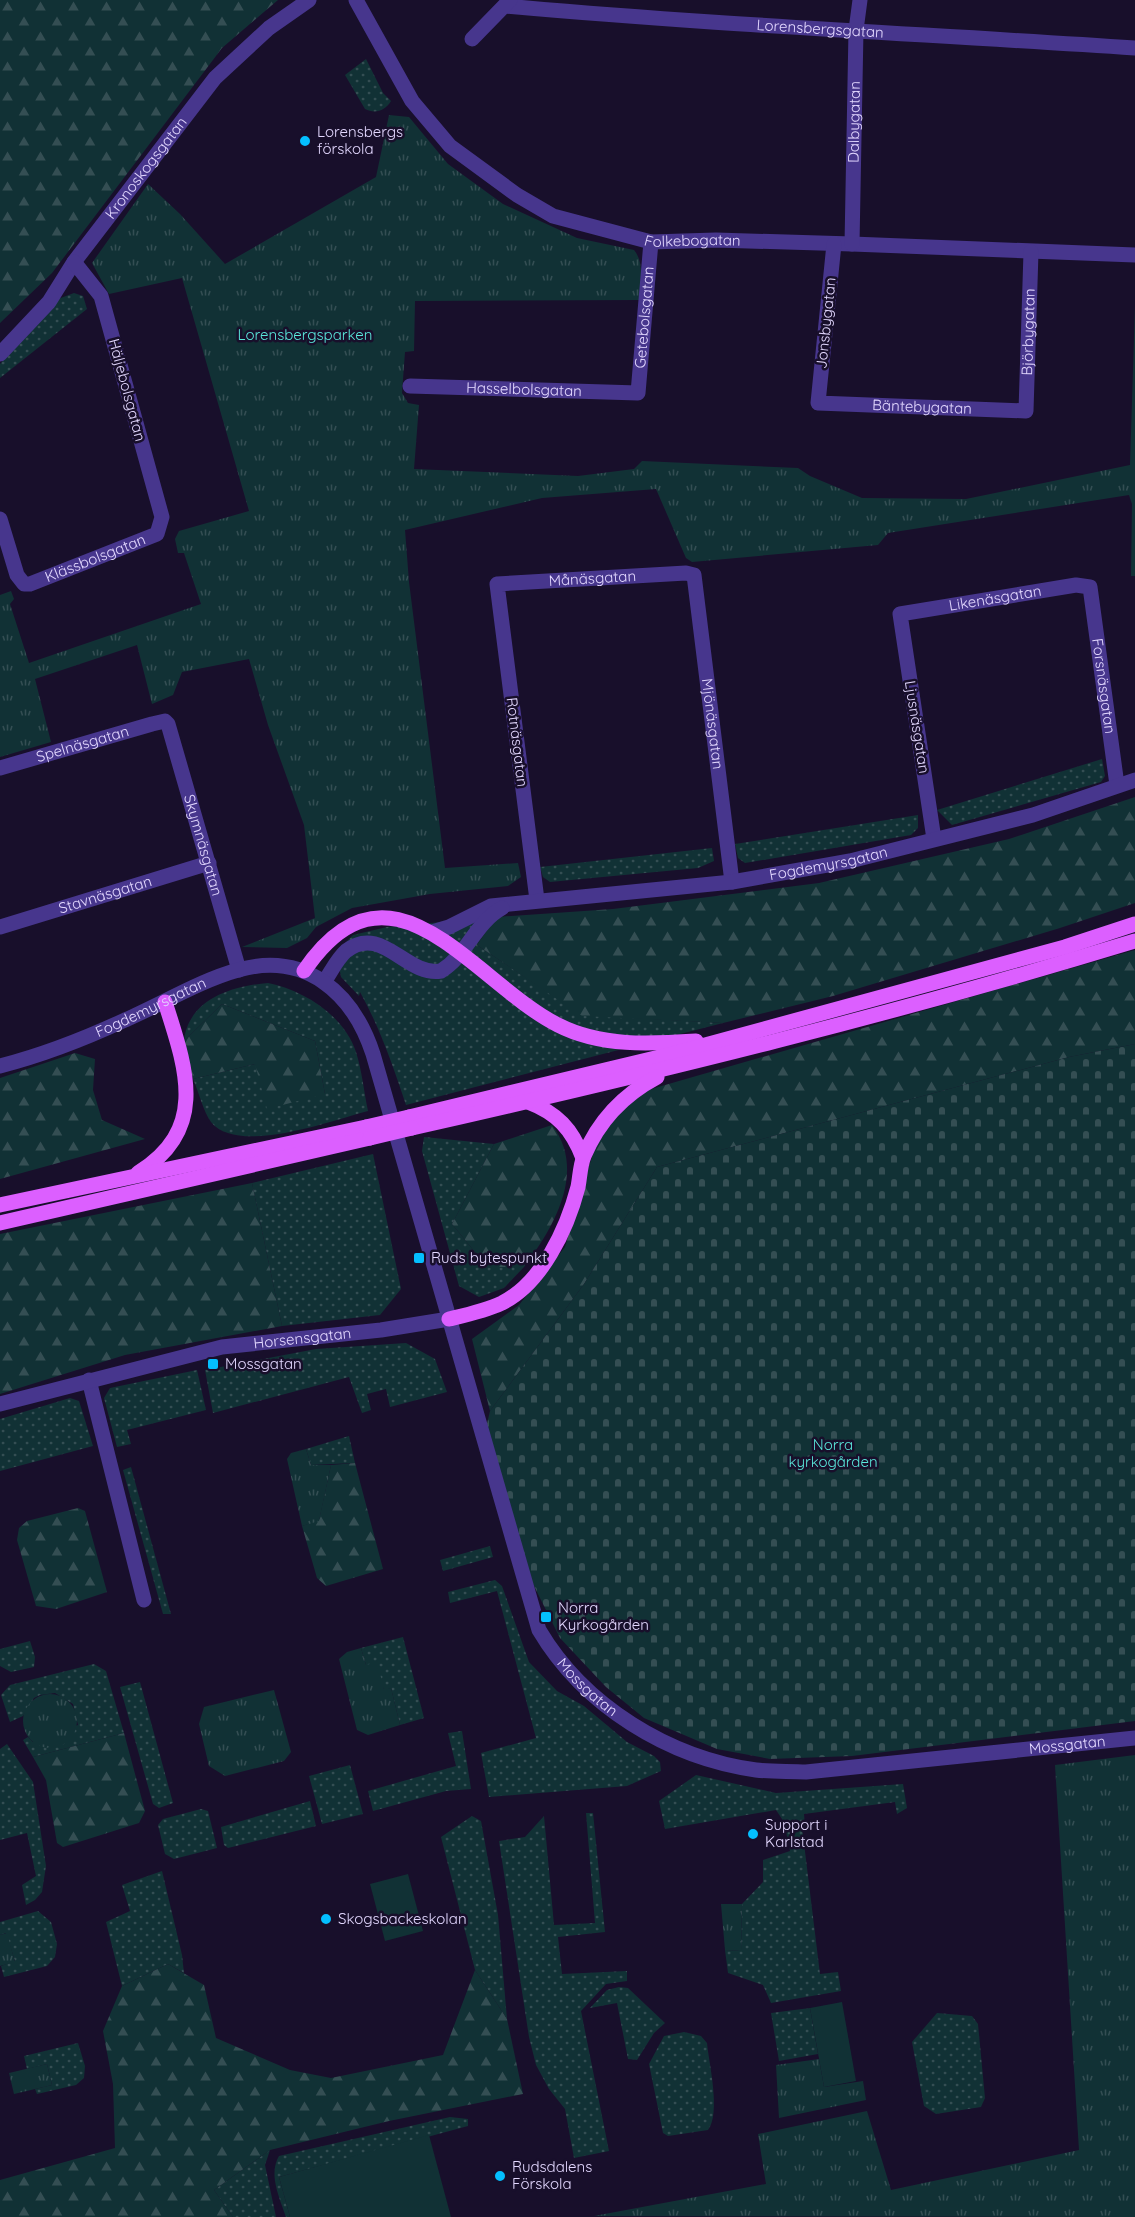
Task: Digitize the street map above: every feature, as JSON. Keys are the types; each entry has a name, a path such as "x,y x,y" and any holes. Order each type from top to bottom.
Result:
{"main road":[{"path":"304,971 330,939 360,922 375,918 403,920 432,932 521,1002 573,1032 622,1042 655,1043 729,1038"},
{"path":"0,1223 410,1122 729,1038 1065,947 1135,924"},
{"path":"410,1122 528,1102 675,1068 887,1013 1135,941"},
{"path":"130,1177 151,1165 169,1148 183,1121 187,1098 183,1064 165,1002"},
{"path":"449,1319 501,1303 530,1280 543,1265 570,1212 583,1158 608,1115 628,1095 675,1068"},
{"path":"528,1102 545,1108 566,1124 583,1158"},
{"path":"0,1205 130,1177 368,1132"}],"street":[{"name":"Kronoskogsgatan","path":"0,354 49,302 74,262 215,78 269,28 309,0"},
{"name":"Folkebogatan","path":"356,0 412,101 450,146 517,195 554,216 651,242 716,240 1135,255"},
{"name":"Dalbygatan","path":"852,244 856,30 860,0"},
{"name":"Lorensbergsgatan","path":"508,3 681,22 856,30 1135,48"},
{"path":"472,39 508,3"},
{"name":"Getebolsgatan","path":"638,393 651,242"},
{"name":"Jonsbygatan","path":"818,403 834,244"},
{"name":"Björbygatan","path":"1026,411 1031,252"},
{"name":"Häljebolsgatan","path":"74,262 101,296 162,517 160,527"},
{"name":"Hasselbolsgatan","path":"410,386 638,393"},
{"name":"Bäntebygatan","path":"818,403 1026,411"},
{"name":"Klässbolsgatan","path":"0,519 17,575 24,584 30,584 157,534 160,527"},
{"name":"Månäsgatan","path":"497,584 686,573"},
{"name":"Mjönäsgatan","path":"686,573 694,575 697,588 732,882"},
{"name":"Rotnäsgatan","path":"497,584 537,900"},
{"name":"Likenäsgatan","path":"900,614 1077,585 1090,587"},
{"name":"Forsnäsgatan","path":"1090,587 1117,785"},
{"name":"Ljusnäsgatan","path":"900,614 934,839"},
{"name":"Spelnäsgatan","path":"0,768 165,721"},
{"name":"Skymnäsgatan","path":"165,721 171,729 239,970"},
{"name":"Fogdemyrsgatan","path":"432,932 448,927 478,910 513,902 732,882 850,861 1033,815 1135,780"},
{"name":"Stavnäsgatan","path":"0,927 209,863"},
{"name":"Fogdemyrsgatan","path":"324,982 346,951 366,944 388,947 414,967 434,972 447,968 481,924 492,914 513,902"},
{"name":"Fogdemyrsgatan","path":"0,1066 90,1036 217,977 239,970 267,967 304,971"},
{"name":"Mossgatan","path":"304,971 324,982 347,1003 365,1030 539,1630 553,1654 570,1674 598,1699 656,1738 690,1754 755,1770 806,1772 1135,1738"},
{"name":"Horsensgatan","path":"0,1404 222,1347 381,1330 449,1319"},
{"path":"89,1380 144,1600"}],"green space":[{"path":"0,0 278,0 222,48 52,273 0,323"},
{"path":"366,59 383,93 391,101 380,111 365,109 345,75"},
{"name":"Lorensbergsparken","path":"389,115 409,117 448,164 503,204 577,238 634,250 641,267 639,300 415,301 414,351 405,352 402,393 408,403 419,405 414,469 578,476 634,469 642,461 798,468 810,476 862,498 966,499 1130,465 1135,306 1135,576 1131,576 1132,504 1129,495 888,533 878,545 692,562 686,558 656,489 542,498 405,530 409,582 445,868 518,863 521,877 508,886 430,894 352,908 316,927 307,938 287,948 242,947 315,918 304,825 268,725 249,659 182,672 173,695 152,704 137,645 35,679 51,742 0,757 0,595 11,591 14,599 10,604 29,663 201,604 184,553 178,553 175,539 179,531 249,511 182,278 109,294 92,263 148,184 180,214 225,264 376,177"},
{"path":"74,293 83,296 87,309 0,378 0,364 58,299"},
{"path":"1102,759 1105,776 1101,782 952,825 937,810"},
{"path":"1135,797 1135,903 1060,928 833,996 723,1023 582,1016 477,945 496,917 613,909 819,883 1009,839"},
{"path":"918,815 918,828 911,835 745,863 738,858 735,844"},
{"path":"712,848 714,861 698,868 550,882 543,877 540,867"},
{"path":"496,917 477,945 582,1015 723,1023 406,1105 374,1019 360,992 359,996 341,977 338,961 342,946 353,935 387,927"},
{"path":"1135,950 1135,1044 1069,1057 657,1167 584,1284 490,1411 472,1339 519,1305 565,1247 597,1140 613,1100"},
{"path":"268,983 308,998 321,1006 342,1027 356,1052 368,1111 287,1133 263,1136 242,1136 224,1132 211,1122 193,1079 255,1064 325,1094 315,1041 222,1004 184,1041 187,1027 203,1005 226,992"},
{"path":"222,1004 315,1041 325,1094 267,1109 255,1064 193,1079 184,1041"},
{"name":"Norra kyrkogården","path":"1135,1044 1135,1721 852,1756 770,1759 717,1749 644,1718 606,1687 560,1638 526,1570 486,1428 490,1411 584,1284 657,1167 1069,1057"},
{"path":"75,1053 95,1059 93,1090 102,1120 145,1139 0,1179 0,1078"},
{"path":"552,1125 562,1143 567,1161 566,1180 555,1217 524,1267 487,1267 452,1224 494,1144"},
{"path":"424,1137 494,1144 452,1224 487,1267 524,1267 504,1288 479,1297 459,1286 422,1151"},
{"path":"373,1154 401,1289 380,1315 282,1326 252,1183"},
{"path":"252,1183 282,1326 125,1355 0,1394 0,1234"},
{"path":"406,1343 435,1359 447,1392 390,1407 386,1389 367,1394 371,1410 362,1413 349,1377 213,1413 205,1370 316,1349"},
{"path":"197,1370 206,1410 127,1430 131,1444 117,1447 104,1398 110,1388"},
{"path":"70,1398 79,1401 93,1446 0,1471 0,1419"},
{"path":"349,1436 355,1463 311,1465 306,1449"},
{"path":"306,1449 311,1465 331,1465 319,1521 302,1526 287,1459 291,1453"},
{"path":"355,1463 383,1569 326,1586 317,1578 302,1526 319,1520 331,1465"},
{"path":"131,1467 171,1614 163,1614 123,1470"},
{"path":"78,1508 85,1511 107,1592 56,1609 36,1606 17,1540 19,1528 27,1521"},
{"path":"490,1546 493,1557 443,1571 440,1560"},
{"path":"495,1580 502,1586 529,1662 557,1691 584,1706 627,1742 654,1756 660,1762 661,1771 627,1786 489,1797 481,1753 536,1738 497,1591 450,1603 448,1592"},
{"path":"403,1637 424,1718 400,1725 391,1688 385,1690 366,1665 361,1648"},
{"path":"30,1641 35,1657 34,1667 11,1672 0,1666 0,1649"},
{"path":"361,1648 366,1665 377,1662 384,1689 391,1688 400,1725 368,1735 357,1730 339,1659 347,1652"},
{"path":"94,1664 106,1671 124,1733 33,1757 23,1740 28,1737 33,1742 78,1725 73,1704 55,1693 40,1695 34,1698 23,1716 10,1722 1,1695 10,1685"},
{"path":"140,1682 173,1803 159,1808 153,1804 120,1687"},
{"path":"274,1690 291,1752 284,1761 225,1776 209,1766 199,1724 204,1707"},
{"path":"45,1694 55,1694 65,1698 73,1706 77,1721 73,1736 65,1744 55,1748 45,1748 35,1744 27,1736 23,1726 23,1716 27,1706 35,1698"},
{"path":"462,1731 471,1789 446,1791 373,1811 368,1791 456,1766 448,1733"},
{"path":"124,1733 145,1811 139,1823 63,1847 57,1843 46,1780 33,1757"},
{"path":"7,1744 33,1782 46,1866 42,1892 26,1905 22,1885 36,1876 27,1833 0,1840 0,1749"},
{"path":"1135,1755 1135,2217 594,2216 766,2184 758,2134 867,2111 891,2190 1079,2150 1055,1765"},
{"path":"350,1765 363,1814 322,1824 309,1776"},
{"path":"696,1775 776,1793 903,1784 907,1808 897,1814 895,1802 804,1814 805,1826 802,1827 820,1974 838,1972 841,1991 771,2003 763,1985 728,1973 725,1950 741,1951 742,1904 763,1882 763,1860 790,1851 784,1822 776,1810 665,1829 659,1801"},
{"path":"310,1801 316,1826 228,1848 224,1845 221,1827"},
{"path":"201,1809 208,1811 217,1848 174,1859 165,1854 158,1825 163,1819"},
{"path":"586,1813 593,1813 605,1932 558,1937 562,1974 627,1971 627,1981 606,1984 581,2011 609,2151 574,2158 565,2109 549,2089 536,2065 529,2037 499,1841 525,1837 544,1816 554,1925 595,1923"},
{"path":"472,1816 481,1821 498,1915 507,2019 475,1970 441,1837"},
{"path":"162,1871 182,1955 184,1973 168,1964 122,1986 106,1922 130,1911 122,1885"},
{"path":"408,1874 423,1931 385,1941 370,1884"},
{"path":"721,1904 742,1904 741,1951 725,1950"},
{"path":"38,1911 51,1922 57,1944 55,1957 47,1966 4,1977 1,1966 15,1961 6,1933 0,1935 0,1922"},
{"path":"7,1933 15,1962 0,1966 0,1935"},
{"path":"168,1964 204,1985 216,2038 290,2070 331,2078 443,2055 475,1970 507,2019 523,2094 389,2121 270,2150 214,2190 233,2217 0,2217 0,2180 115,2148 113,2084 103,2031 122,1986"},
{"path":"619,1987 628,1988 665,2023 654,2033 637,2060 628,2059 617,2003 590,2008 607,1990"},
{"path":"842,2002 856,2081 824,2087 810,2008"},
{"path":"810,2008 818,2054 779,2061 771,2013"},
{"path":"937,2013 972,2016 978,2024 985,2098 981,2107 936,2114 924,2106 912,2042"},
{"path":"684,2032 701,2036 707,2043 714,2112 708,2130 668,2136 663,2133 649,2064 664,2036"},
{"path":"78,2043 85,2066 84,2078 76,2085 37,2094 35,2089 52,2085 47,2064 27,2069 24,2056"},
{"path":"819,2059 824,2087 863,2081 866,2100 779,2118 776,2065"},
{"path":"47,2064 52,2085 14,2094 9,2073"},
{"path":"450,2117 468,2119 468,2126 279,2177 290,2217 286,2217 275,2179 279,2156"},
{"path":"429,2135 451,2217 290,2217 279,2177"},
{"path":"270,2150 265,2165 276,2217 233,2217 214,2190"}],"place":[{"name":"Lorensbergs förskola","path":"305,141"},
{"name":"Ruds bytespunkt","path":"419,1258"},
{"name":"Mossgatan","path":"213,1364"},
{"name":"Norra Kyrkogården","path":"546,1617"},
{"name":"Support i Karlstad","path":"753,1834"},
{"name":"Skogsbackeskolan","path":"326,1919"},
{"name":"Rudsdalens Förskola","path":"500,2176"}]}
